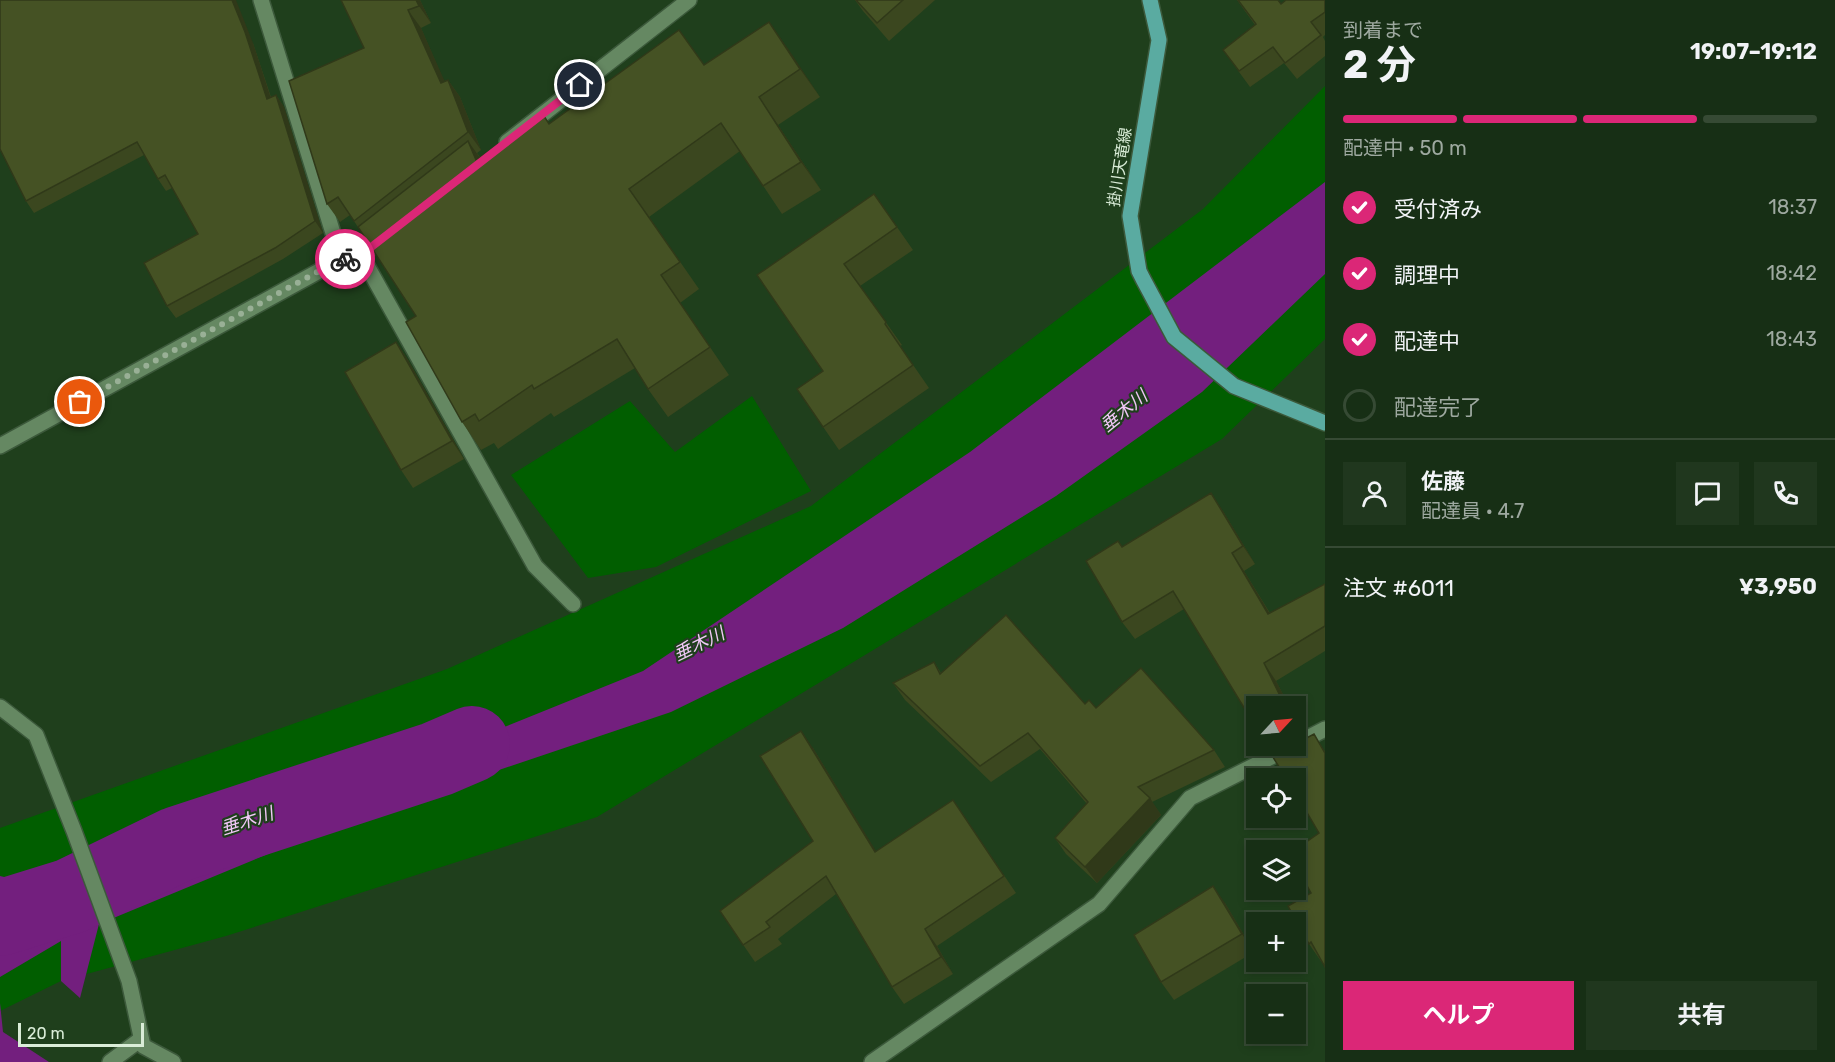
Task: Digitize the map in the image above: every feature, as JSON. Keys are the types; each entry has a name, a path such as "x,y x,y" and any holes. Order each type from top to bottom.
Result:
{"main road":[{"name":"掛川天竜線","path":"1150,0 1159,40 1130,216 1139,271 1174,336 1234,386 1325,423"}],"street":[{"path":"261,0 341,259"},
{"path":"492,153 689,0"},
{"path":"0,446 341,259 361,255 398,226"},
{"path":"361,255 535,566 573,604"},
{"path":"0,707 36,735 129,981 143,1046 173,1062"},
{"path":"1306,739 1325,729"},
{"path":"872,1062 1099,904 1190,798 1273,756"},
{"path":"110,1062 141,1039"}],"green space":[{"path":"1325,86 1325,339 1222,439 597,817 226,936 61,981 0,1011 0,828 447,669 811,506 1203,209"},
{"path":"752,396 811,491 656,567 588,578 511,475 630,401 675,452"}],"water":[{"path":"1325,182 1325,274 1202,392 1056,496 843,628 671,712 345,822 99,924 80,998 61,981 61,941 0,977 0,914 18,906 0,882 0,876 58,890 373,780 643,671 970,452"},
{"path":"0,1003 3,1032 49,1062 0,1062"}],"building":[{"path":"0,0 232,0 267,99 276,95 315,221 275,248 167,306 144,263 198,234 165,175 158,179 137,142 26,201 0,149"},
{"path":"341,0 416,0 419,6 408,10 441,83 448,80 468,132 354,221 338,197 327,204 289,81 364,48"},
{"path":"856,0 903,0 877,23"},
{"path":"1238,0 1278,0 1281,4 1286,0 1325,0 1325,12 1311,22 1321,35 1285,63 1273,47 1239,71 1223,50 1256,24"},
{"path":"769,22 800,69 759,97 801,162 763,186 721,123 629,189 680,262 661,275 710,347 648,389 617,339 534,389 532,385 479,421 475,414 462,422 406,322 416,316 358,227 468,141 476,160 544,116 549,124 679,30 704,65"},
{"path":"874,194 897,227 844,264 886,322 885,324 913,365 823,427 797,389 823,371 757,275"},
{"path":"396,342 452,441 401,470 345,372"},
{"path":"1211,493 1243,546 1232,553 1268,614 1325,584 1325,626 1264,663 1280,696 1246,696 1246,711 1173,591 1122,622 1086,561 1118,541 1122,547"},
{"path":"1006,615 1085,704 1089,700 1096,708 1141,668 1214,750 1138,787 1150,798 1085,867 1055,838 1088,802 1028,733 980,766 893,683 934,662 940,674"},
{"path":"801,731 875,852 953,800 1004,876 925,929 941,957 892,987 826,876 766,922 770,927 743,945 720,911 813,841 760,756"},
{"path":"1314,734 1325,753 1325,967 1311,942 1309,944 1306,939 1306,912 1291,912 1288,906 1299,900 1306,900 1306,896 1311,893 1306,884 1306,842 1319,833 1306,811 1306,768 1280,768 1272,756 1306,756 1306,738"},
{"path":"1213,886 1242,934 1161,982 1134,935"}],"waterway":[{"name":"垂木川","path":"0,918 71,896 178,844 437,759 472,744"}],"way so far":[{"path":"80,402 341,259 345,259"}],"route":[{"path":"345,259 361,255 580,85"}]}
